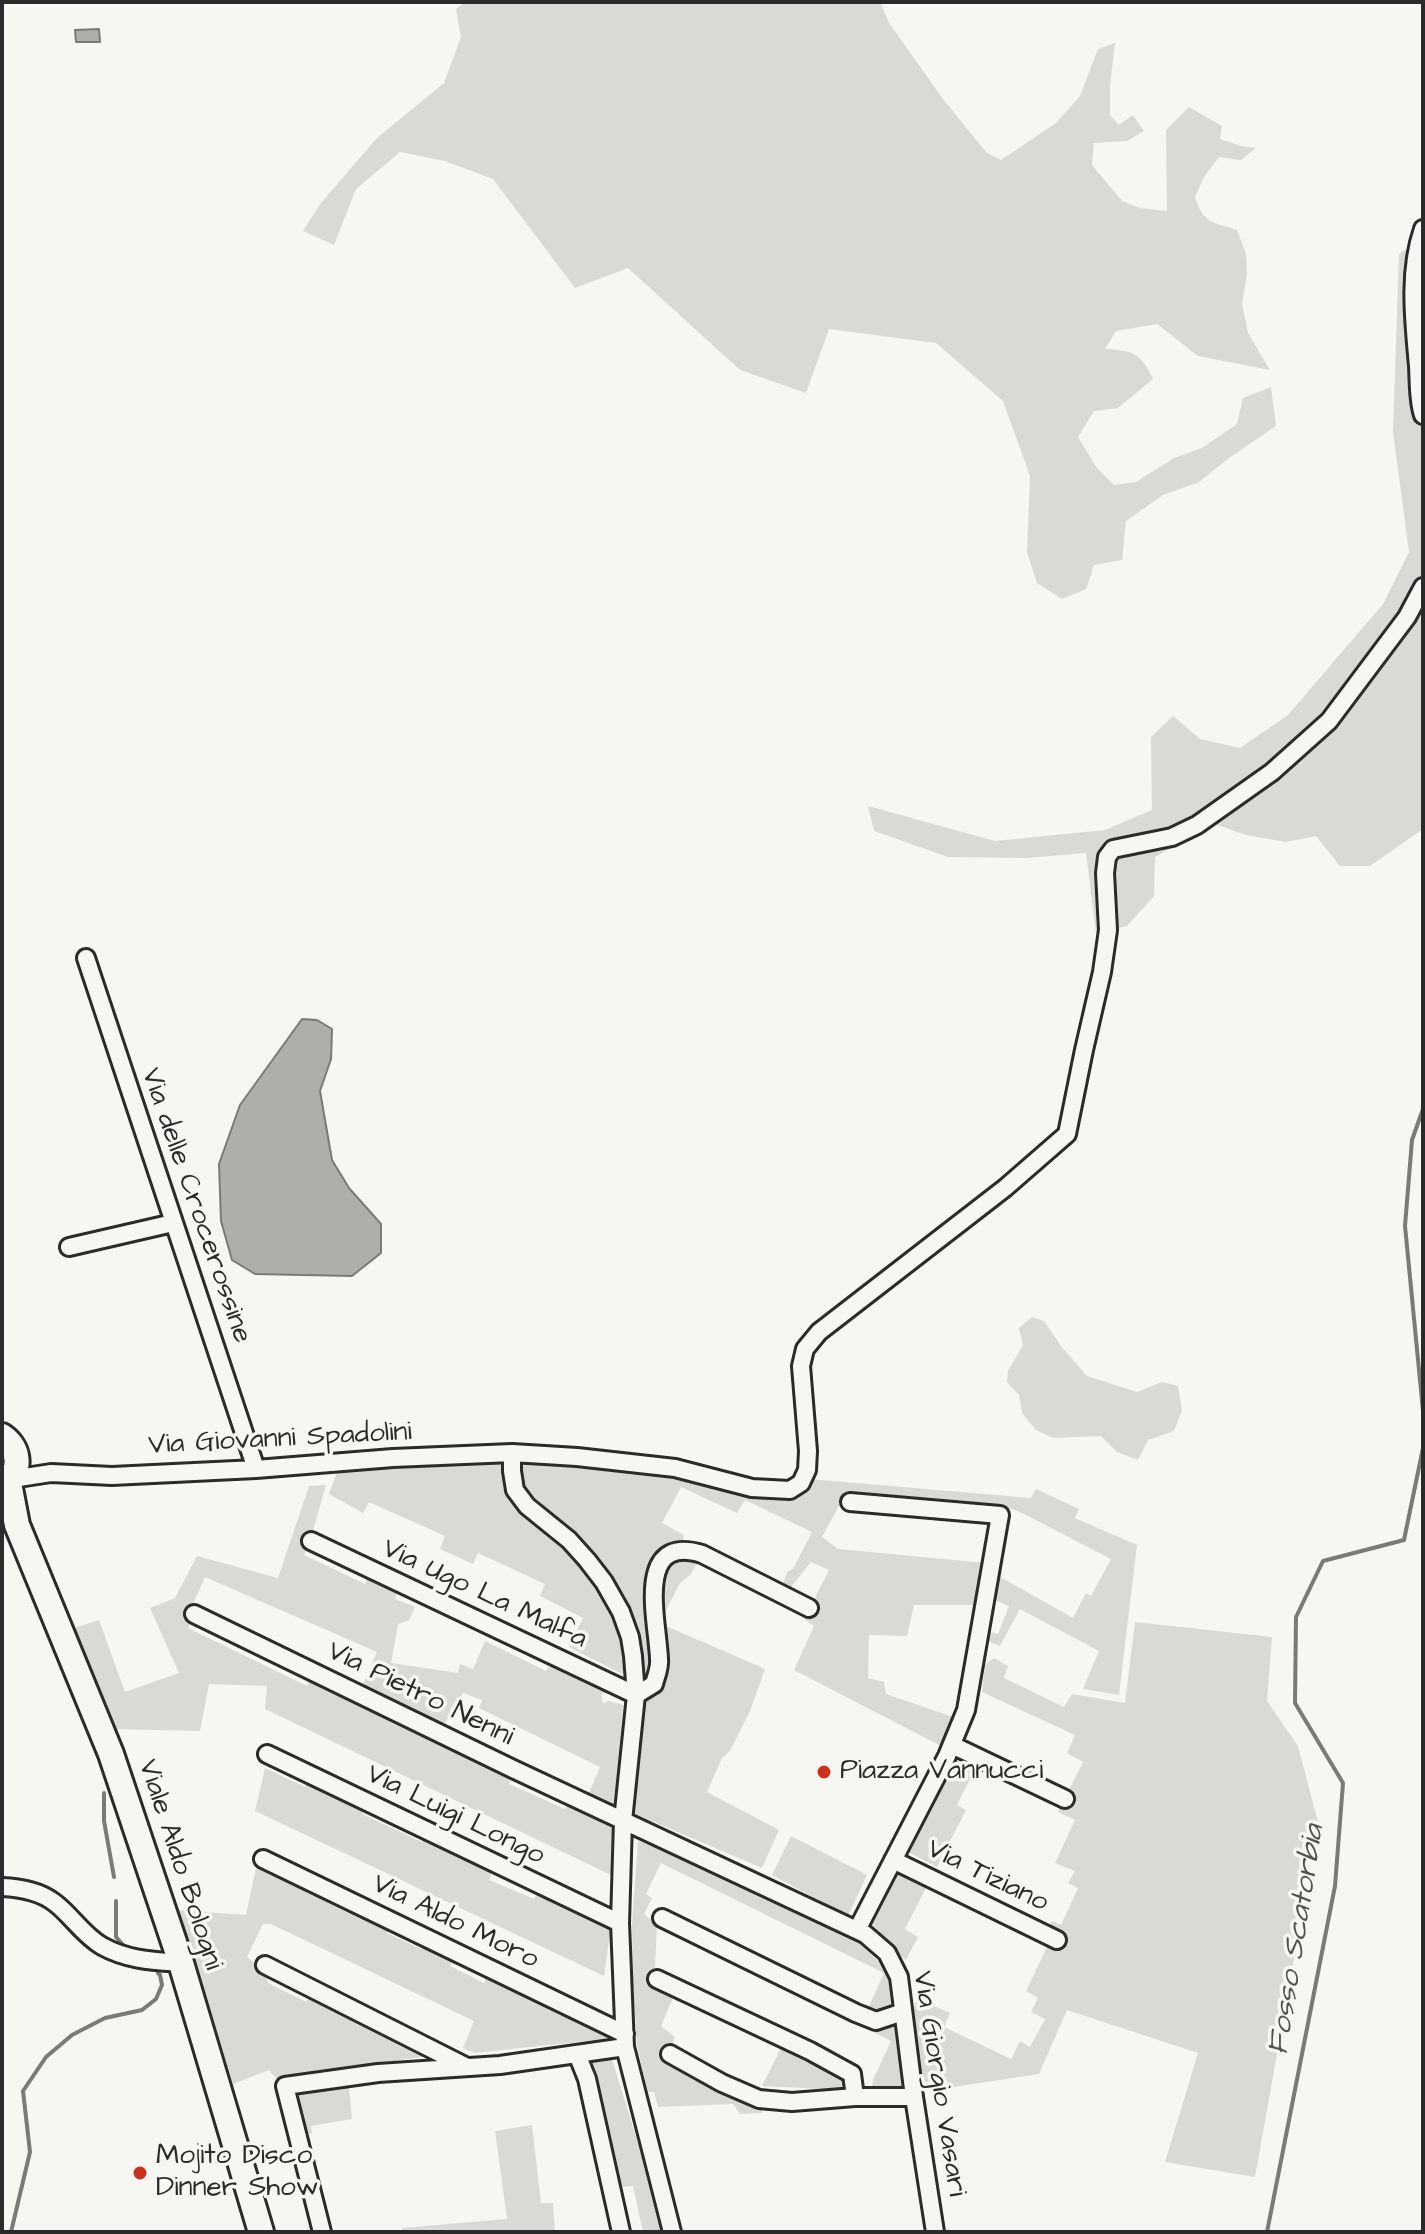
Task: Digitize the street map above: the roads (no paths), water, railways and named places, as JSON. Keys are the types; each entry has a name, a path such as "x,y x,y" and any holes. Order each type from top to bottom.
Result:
{"main road":[{"path":"2,1436 13,1447 10,1476"},
{"name":"Viale Aldo Bologni","path":"10,1476 9,1516 111,1754 181,1963 261,2232"}],"street":[{"path":"1423,229 1416,248 1414,286 1423,415"},
{"name":"Via Giovanni Spadolini","path":"10,1476 51,1473 112,1476 512,1453 675,1468 752,1488 790,1490 801,1483 807,1470 801,1366 805,1349 819,1332 1005,1188 1067,1134 1104,958 1108,930 1107,857 1113,849 1172,837 1197,825 1272,772 1329,721 1407,617 1423,587"},
{"name":"Via delle Crocerossine","path":"86,958 256,1469"},
{"path":"69,1247 173,1223"},
{"path":"512,1453 515,1490 527,1506 569,1540 587,1560 604,1582 628,1629 636,1695 623,1821 620,1923 625,2040 672,2232"},
{"path":"850,1502 1000,1515 966,1710 952,1745 857,1930"},
{"name":"Via Ugo La Malfa","path":"311,1541 636,1695"},
{"path":"636,1695 654,1684 660,1663 652,1597 657,1567 670,1553 686,1549 702,1554 809,1608"},
{"name":"Via Pietro Nenni","path":"194,1614 623,1821"},
{"path":"952,1745 1065,1799"},
{"name":"Via Luigi Longo","path":"267,1754 620,1923"},
{"name":"Via Giorgio Vasari","path":"623,1821 857,1930 887,1953 899,1977 935,2232"},
{"name":"Via Aldo Moro","path":"263,1859 625,2040"},
{"name":"Via Tiziano","path":"893,1860 1057,1940"},
{"path":"2,1887 31,1891 51,1900 86,1935 115,1953 133,1959 181,1963"},
{"path":"662,1918 876,2021 903,2012"},
{"path":"265,1965 468,2067"},
{"path":"657,1979 852,2074 855,2097"},
{"path":"322,2232 285,2086 378,2073 500,2065 577,2054 625,2040"},
{"path":"577,2054 587,2079 621,2232"},
{"path":"670,2054 722,2083 759,2099 792,2102 855,2097 914,2097"}],"waterway":[{"name":"Fosso Scatorbia","path":"1423,1109 1412,1140 1405,1226 1423,1411"},
{"name":"Fosso Scatorbia","path":"1267,2232 1335,1886 1343,1783 1295,1703 1296,1617 1323,1561 1404,1540 1423,1448"},
{"path":"104,1793 104,1821 114,1877"},
{"path":"116,1901 116,1937 125,1947"},
{"path":"11,2232 30,2152 23,2091 46,2057 72,2035 105,2018 142,2010 156,1999 162,1985 158,1973"}],"place":[{"name":"Piazza Vannucci","path":"824,1772"},
{"name":"Mojito Disco Dinner Show","path":"140,2173"}]}
